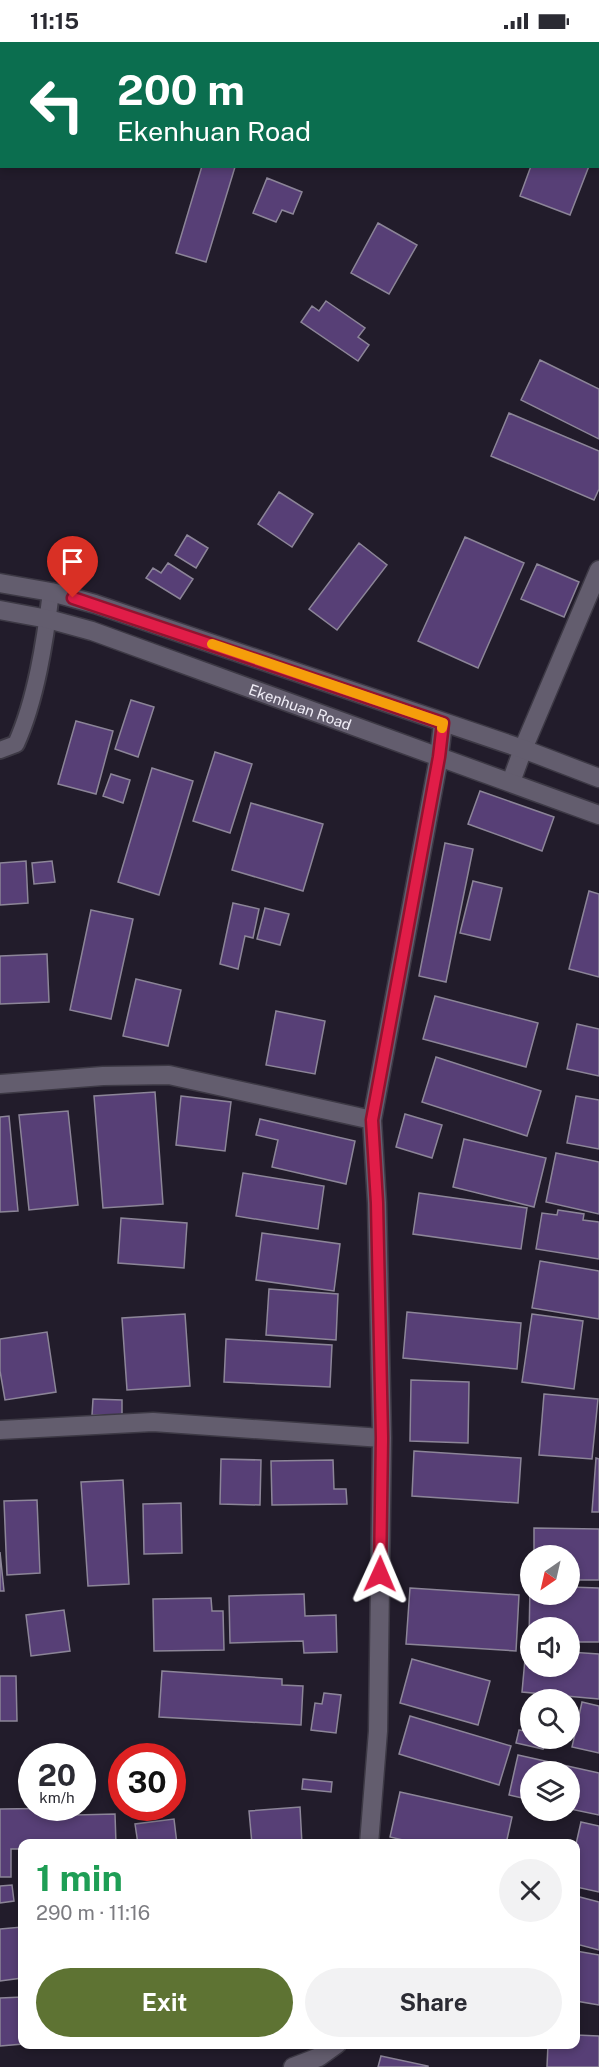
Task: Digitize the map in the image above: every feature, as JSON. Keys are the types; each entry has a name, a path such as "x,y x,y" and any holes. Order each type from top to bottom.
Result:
{"street":[{"path":"511,782 599,570"},
{"name":"Ekenhuan Road","path":"0,583 51,592 95,604 599,778"},
{"name":"Ekenhuan Road","path":"0,610 48,619 92,632 599,815"},
{"path":"369,1839 378,1731 382,1438 377,1203 372,1120 439,757 443,723"},
{"path":"0,1084 103,1076 169,1075 372,1120"},
{"path":"0,1430 153,1422 382,1438"},
{"path":"293,2067 319,2057 330,2049"}],"lane":[{"path":"0,750 16,744 27,719 48,619 51,592"}],"building":[{"path":"201,168 235,168 206,262 176,253"},
{"path":"530,168 588,168 570,215 520,196"},
{"path":"267,178 302,192 293,214 282,210 276,222 253,213"},
{"path":"378,223 417,245 389,294 351,273"},
{"path":"326,301 365,328 358,337 369,345 358,361 301,322 312,306 319,311"},
{"path":"540,360 599,389 599,439 521,400"},
{"path":"509,413 599,451 599,489 594,500 491,456"},
{"path":"279,492 313,514 292,547 258,524"},
{"path":"187,535 208,548 196,568 175,555"},
{"path":"465,537 524,563 478,668 418,641"},
{"path":"359,543 387,565 337,630 309,609"},
{"path":"168,563 193,579 180,599 146,578 153,568 161,573"},
{"path":"537,564 579,582 564,617 521,599"},
{"path":"131,700 154,707 138,757 115,749"},
{"path":"76,721 113,731 96,794 58,784"},
{"path":"215,752 252,764 230,833 193,821"},
{"path":"152,768 193,781 159,895 118,882"},
{"path":"111,774 130,780 123,803 103,796"},
{"path":"480,791 554,817 542,851 468,824"},
{"path":"251,803 323,824 303,891 232,870"},
{"path":"445,843 473,849 446,982 419,976"},
{"path":"26,861 28,903 0,905 0,863"},
{"path":"52,861 55,882 34,884 32,863"},
{"path":"473,881 502,888 490,940 460,933"},
{"path":"589,891 599,894 599,977 569,969"},
{"path":"233,903 259,909 253,938 245,936 238,969 220,964"},
{"path":"265,908 289,914 280,945 257,939"},
{"path":"91,910 133,919 111,1019 70,1010"},
{"path":"47,954 49,1002 0,1004 0,956"},
{"path":"136,979 181,990 168,1046 123,1036"},
{"path":"435,996 538,1023 526,1067 423,1039"},
{"path":"276,1011 325,1021 315,1074 266,1065"},
{"path":"577,1024 599,1029 599,1076 567,1069"},
{"path":"436,1057 541,1091 527,1136 422,1102"},
{"path":"155,1092 163,1204 103,1208 94,1096"},
{"path":"181,1096 231,1102 225,1151 176,1145"},
{"path":"576,1096 599,1100 599,1149 567,1143"},
{"path":"68,1111 78,1205 29,1210 19,1115"},
{"path":"405,1114 442,1125 432,1158 396,1147"},
{"path":"9,1116 18,1211 0,1212 0,1117"},
{"path":"260,1119 355,1141 346,1184 272,1167 278,1140 256,1135"},
{"path":"464,1139 546,1158 534,1207 453,1187"},
{"path":"556,1153 599,1162 599,1214 546,1202"},
{"path":"243,1173 324,1186 318,1229 236,1216"},
{"path":"419,1193 527,1208 521,1249 413,1234"},
{"path":"558,1210 584,1214 583,1220 599,1222 599,1259 536,1249 542,1213 557,1215"},
{"path":"121,1218 187,1223 184,1268 118,1263"},
{"path":"262,1233 340,1244 334,1291 256,1280"},
{"path":"540,1261 599,1271 599,1319 532,1308"},
{"path":"269,1289 338,1294 336,1340 266,1335"},
{"path":"407,1312 521,1323 517,1369 403,1358"},
{"path":"185,1314 190,1386 127,1390 122,1318"},
{"path":"532,1314 583,1321 574,1389 522,1382"},
{"path":"47,1332 56,1392 5,1400 0,1371 0,1339"},
{"path":"226,1339 332,1345 330,1387 224,1382"},
{"path":"411,1380 469,1382 468,1443 410,1441"},
{"path":"544,1394 598,1399 592,1459 539,1455"},
{"path":"93,1399 122,1400 122,1416 92,1415"},
{"path":"414,1451 521,1458 518,1503 412,1496"},
{"path":"596,1458 599,1459 599,1512 592,1512"},
{"path":"221,1459 261,1460 260,1505 220,1504"},
{"path":"333,1460 334,1489 346,1489 347,1504 272,1505 271,1461"},
{"path":"123,1480 129,1584 88,1586 81,1482"},
{"path":"37,1500 40,1573 7,1575 4,1501"},
{"path":"181,1503 182,1553 144,1554 143,1504"},
{"path":"534,1528 599,1529 599,1580 580,1580 580,1545 534,1545"},
{"path":"0,1552 4,1591 0,1591"},
{"path":"580,1587 599,1588 599,1642 580,1642 580,1617 529,1617 530,1605 580,1605"},
{"path":"410,1588 519,1595 516,1651 406,1644"},
{"path":"304,1594 305,1616 336,1615 337,1652 304,1653 303,1641 230,1643 229,1596"},
{"path":"211,1598 212,1611 223,1611 224,1650 154,1651 153,1599"},
{"path":"64,1610 70,1651 31,1656 26,1615"},
{"path":"580,1653 599,1654 599,1699 580,1697 580,1689 522,1689 523,1677 580,1677"},
{"path":"412,1659 490,1681 478,1725 400,1703"},
{"path":"162,1671 282,1679 282,1685 303,1686 301,1725 159,1717"},
{"path":"0,1676 16,1676 17,1721 0,1721"},
{"path":"324,1693 341,1695 336,1733 311,1730 315,1703 322,1704"},
{"path":"582,1702 599,1706 599,1753 580,1749"},
{"path":"410,1716 511,1746 499,1785 399,1754"},
{"path":"519,1730 520,1730 520,1744 516,1743"},
{"path":"518,1755 545,1761 520,1761 520,1798 509,1795"},
{"path":"580,1769 599,1773 599,1815 580,1811"},
{"path":"303,1779 332,1782 331,1792 302,1789"},
{"path":"400,1792 512,1817 507,1839 399,1839 390,1837"},
{"path":"300,1807 302,1839 252,1839 249,1811"},
{"path":"0,1809 18,1809 18,1821 96,1821 96,1814 108,1814 108,1821 115,1821 116,1839 18,1839 18,1849 11,1849 11,1877 0,1877"},
{"path":"174,1821 176,1839 137,1839 135,1824"},
{"path":"581,1822 599,1826 599,1892 580,1888 580,1839 577,1839"},
{"path":"12,1885 14,1901 0,1903 0,1886"},
{"path":"580,1897 599,1902 599,1950 580,1945"},
{"path":"18,1927 18,1979 0,1981 0,1929"},
{"path":"580,1952 599,1955 599,2005 580,2002"},
{"path":"18,1997 18,2044 0,2046 0,1998"},
{"path":"580,2035 599,2036 599,2067 547,2067 548,2049 580,2049"},
{"path":"381,2056 428,2066 428,2067 378,2067"}],"slow traffic":[{"path":"212,644 443,723 442,728"}],"route":[{"path":"73,598 443,723 439,757 372,1120 377,1203 382,1438 380,1574"}]}
